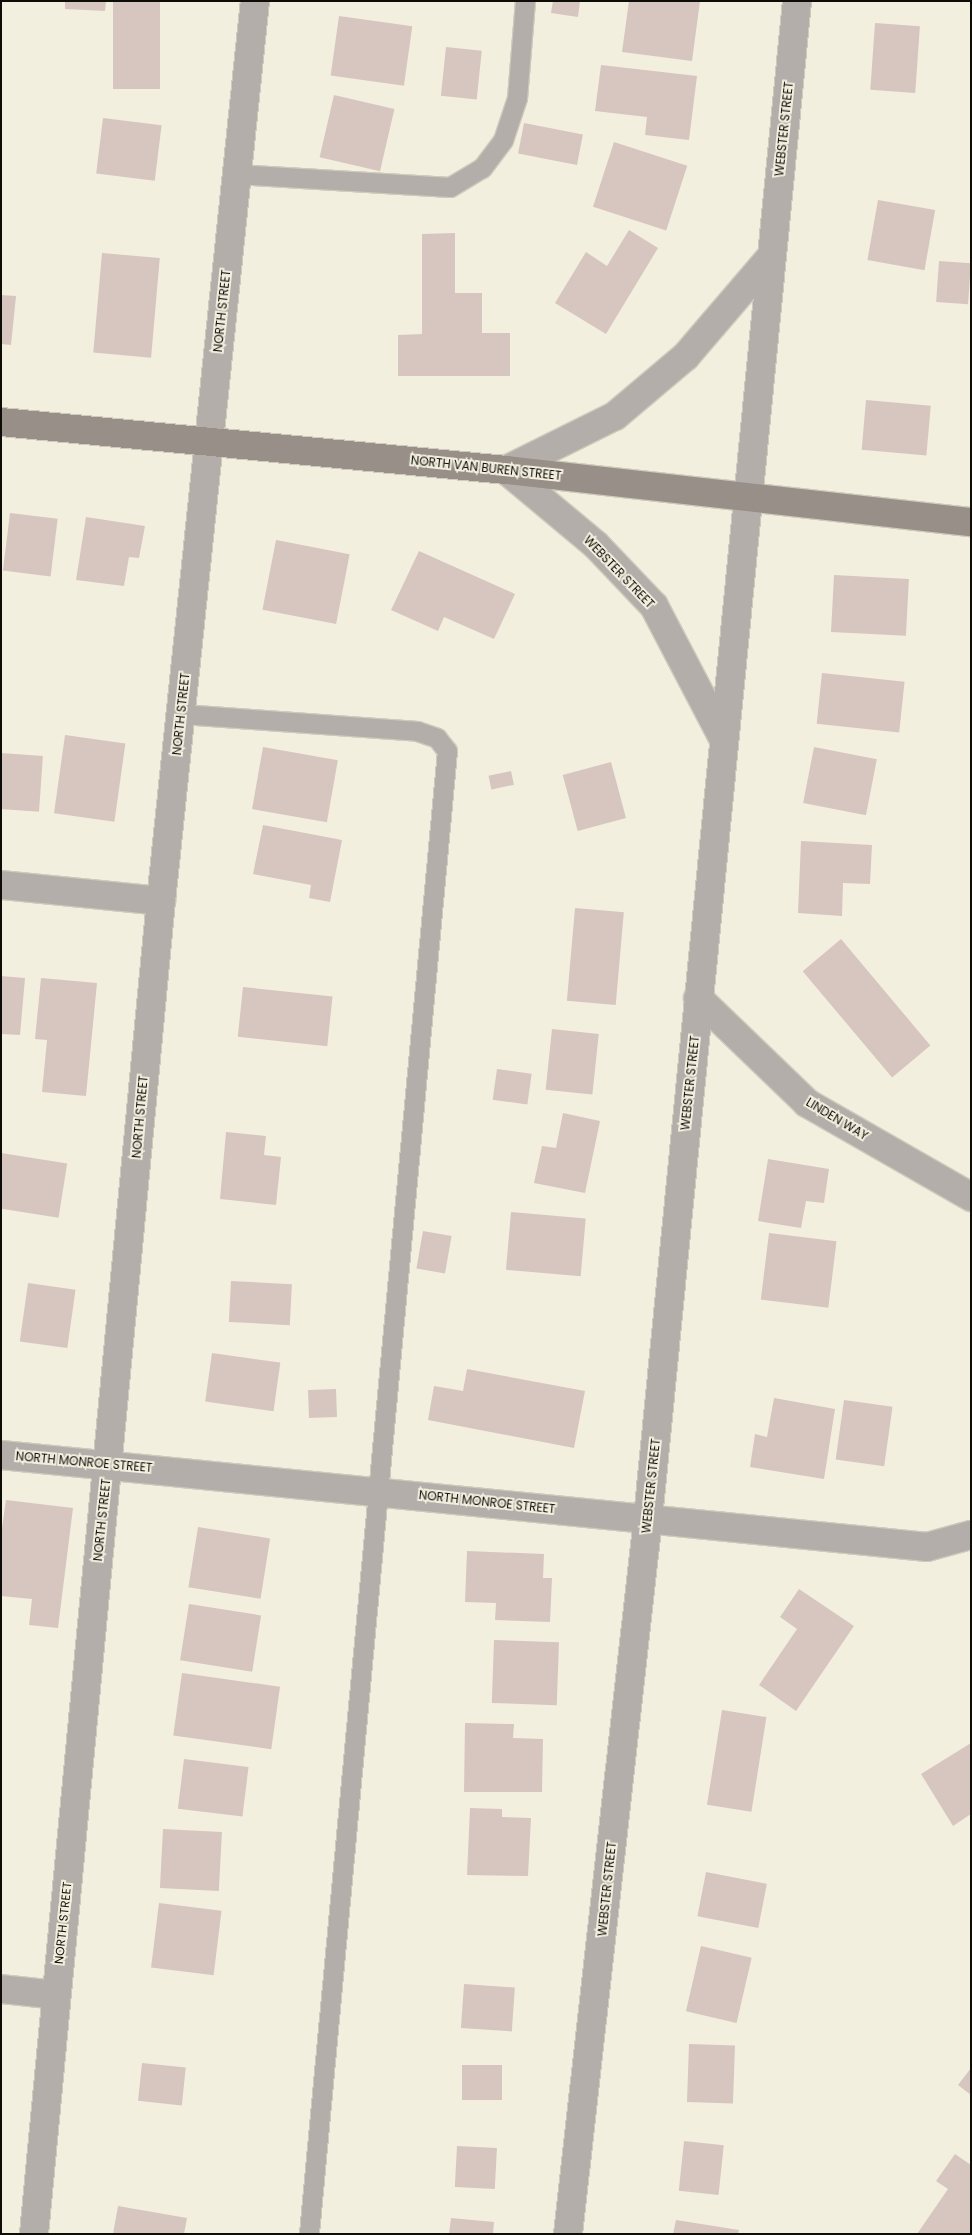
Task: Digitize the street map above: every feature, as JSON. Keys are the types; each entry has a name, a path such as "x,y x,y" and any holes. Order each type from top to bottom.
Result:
{"street":[{"name":"NORTH STREET","path":"34,2234 161,901 255,1"},
{"name":"WEBSTER STREET","path":"568,2234 648,1518 723,738 749,498 770,258 797,1"},
{"path":"506,470 615,416 686,356 770,258"},
{"name":"NORTH VAN BUREN STREET","path":"1,422 208,440 506,470 971,522"},
{"name":"WEBSTER STREET","path":"506,470 596,545 654,606 723,738"},
{"path":"1,885 161,901"},
{"name":"LINDEN WAY","path":"698,998 807,1103 971,1197"},
{"name":"NORTH MONROE STREET","path":"1,1455 108,1464 927,1547 971,1535"},
{"path":"1,1989 56,1995"}],"lane":[{"path":"236,174 450,187 482,168 503,140 516,98 525,1"},
{"path":"182,714 417,731 437,738 447,751 309,2234"}],"building":[{"path":"65,1 106,1 105,11 65,9"},
{"path":"113,1 160,1 160,89 113,89"},
{"path":"553,1 580,1 578,17 551,13"},
{"path":"629,1 700,1 692,61 622,52"},
{"path":"339,16 412,26 404,86 331,75"},
{"path":"875,23 920,26 915,93 870,90"},
{"path":"446,47 482,51 477,99 441,96"},
{"path":"601,65 697,76 689,140 645,135 647,117 595,111"},
{"path":"334,95 394,109 380,171 320,157"},
{"path":"103,118 162,125 155,181 96,174"},
{"path":"524,123 583,134 577,165 518,153"},
{"path":"614,142 687,166 666,230 593,207"},
{"path":"878,200 935,210 925,270 867,260"},
{"path":"629,230 658,248 606,334 555,303 586,252 607,266"},
{"path":"455,233 455,293 482,293 482,333 510,333 510,376 398,376 398,335 422,334 422,234"},
{"path":"102,253 160,258 151,358 93,353"},
{"path":"939,261 971,263 968,304 936,302"},
{"path":"1,295 16,296 11,345 1,344"},
{"path":"866,400 931,406 926,455 862,450"},
{"path":"10,513 58,519 51,576 3,571"},
{"path":"86,517 145,526 139,558 129,557 124,586 76,580"},
{"path":"276,540 350,554 336,624 262,610"},
{"path":"419,551 515,594 494,639 444,617 438,631 391,610"},
{"path":"834,575 909,579 906,636 831,632"},
{"path":"822,673 905,682 899,732 817,724"},
{"path":"65,735 125,743 114,822 54,813"},
{"path":"263,747 338,760 327,822 252,809"},
{"path":"814,747 877,759 866,815 803,803"},
{"path":"1,753 43,756 39,812 1,809"},
{"path":"611,762 626,818 578,831 563,775"},
{"path":"511,771 514,785 491,789 489,776"},
{"path":"263,825 342,840 330,902 309,898 311,885 253,874"},
{"path":"801,841 872,845 870,884 843,883 842,916 798,913"},
{"path":"575,908 624,912 616,1005 567,1001"},
{"path":"841,939 930,1045 892,1078 803,971"},
{"path":"1,976 25,978 20,1035 1,1034"},
{"path":"41,978 97,983 86,1096 42,1092 47,1040 35,1039"},
{"path":"243,987 333,996 327,1046 238,1037"},
{"path":"552,1029 599,1034 592,1095 546,1090"},
{"path":"497,1069 532,1074 527,1105 493,1100"},
{"path":"563,1113 600,1121 585,1193 534,1183 542,1146 556,1148"},
{"path":"226,1132 266,1136 264,1155 281,1157 276,1205 220,1199"},
{"path":"1,1153 67,1163 59,1218 1,1209"},
{"path":"768,1159 829,1169 824,1203 806,1201 801,1228 758,1221"},
{"path":"511,1212 586,1219 581,1276 506,1270"},
{"path":"423,1231 452,1236 445,1273 416,1268"},
{"path":"769,1233 836,1241 828,1308 761,1300"},
{"path":"231,1281 292,1284 290,1325 229,1322"},
{"path":"28,1283 76,1290 67,1348 20,1341"},
{"path":"212,1353 280,1363 274,1411 205,1402"},
{"path":"467,1369 585,1391 574,1448 428,1420 434,1386 463,1391"},
{"path":"336,1389 337,1417 309,1418 308,1390"},
{"path":"774,1398 835,1409 824,1479 750,1467 755,1434 767,1437"},
{"path":"844,1400 893,1407 884,1466 836,1459"},
{"path":"6,1500 73,1508 58,1628 29,1625 32,1599 1,1596 1,1535"},
{"path":"198,1527 270,1538 261,1599 188,1587"},
{"path":"467,1551 544,1554 543,1578 552,1578 550,1622 495,1620 496,1603 465,1602"},
{"path":"799,1589 854,1626 796,1711 759,1685 797,1629 780,1617"},
{"path":"189,1604 261,1615 252,1672 180,1660"},
{"path":"494,1640 559,1642 557,1705 492,1703"},
{"path":"182,1673 280,1687 271,1749 173,1735"},
{"path":"722,1710 766,1717 751,1812 707,1805"},
{"path":"465,1723 514,1724 513,1738 543,1739 542,1792 464,1792"},
{"path":"971,1743 971,1814 953,1826 921,1774"},
{"path":"184,1759 249,1767 242,1817 178,1809"},
{"path":"470,1808 502,1809 502,1817 531,1818 528,1876 467,1875"},
{"path":"163,1829 222,1832 219,1891 160,1888"},
{"path":"706,1872 767,1884 758,1928 697,1916"},
{"path":"159,1903 222,1911 214,1975 151,1968"},
{"path":"701,1946 752,1958 737,2023 686,2011"},
{"path":"464,1984 515,1988 512,2031 461,2028"},
{"path":"689,2044 735,2046 733,2104 687,2102"},
{"path":"142,2063 186,2068 182,2105 138,2101"},
{"path":"462,2065 502,2065 502,2100 462,2100"},
{"path":"971,2068 971,2095 958,2085"},
{"path":"684,2141 724,2145 719,2195 679,2191"},
{"path":"457,2146 497,2148 495,2189 455,2187"},
{"path":"955,2154 971,2165 971,2234 917,2234 948,2189 936,2181"},
{"path":"118,2206 187,2218 184,2234 113,2234"},
{"path":"451,2218 494,2222 493,2234 449,2234"},
{"path":"676,2220 739,2230 738,2234 673,2234"}]}
